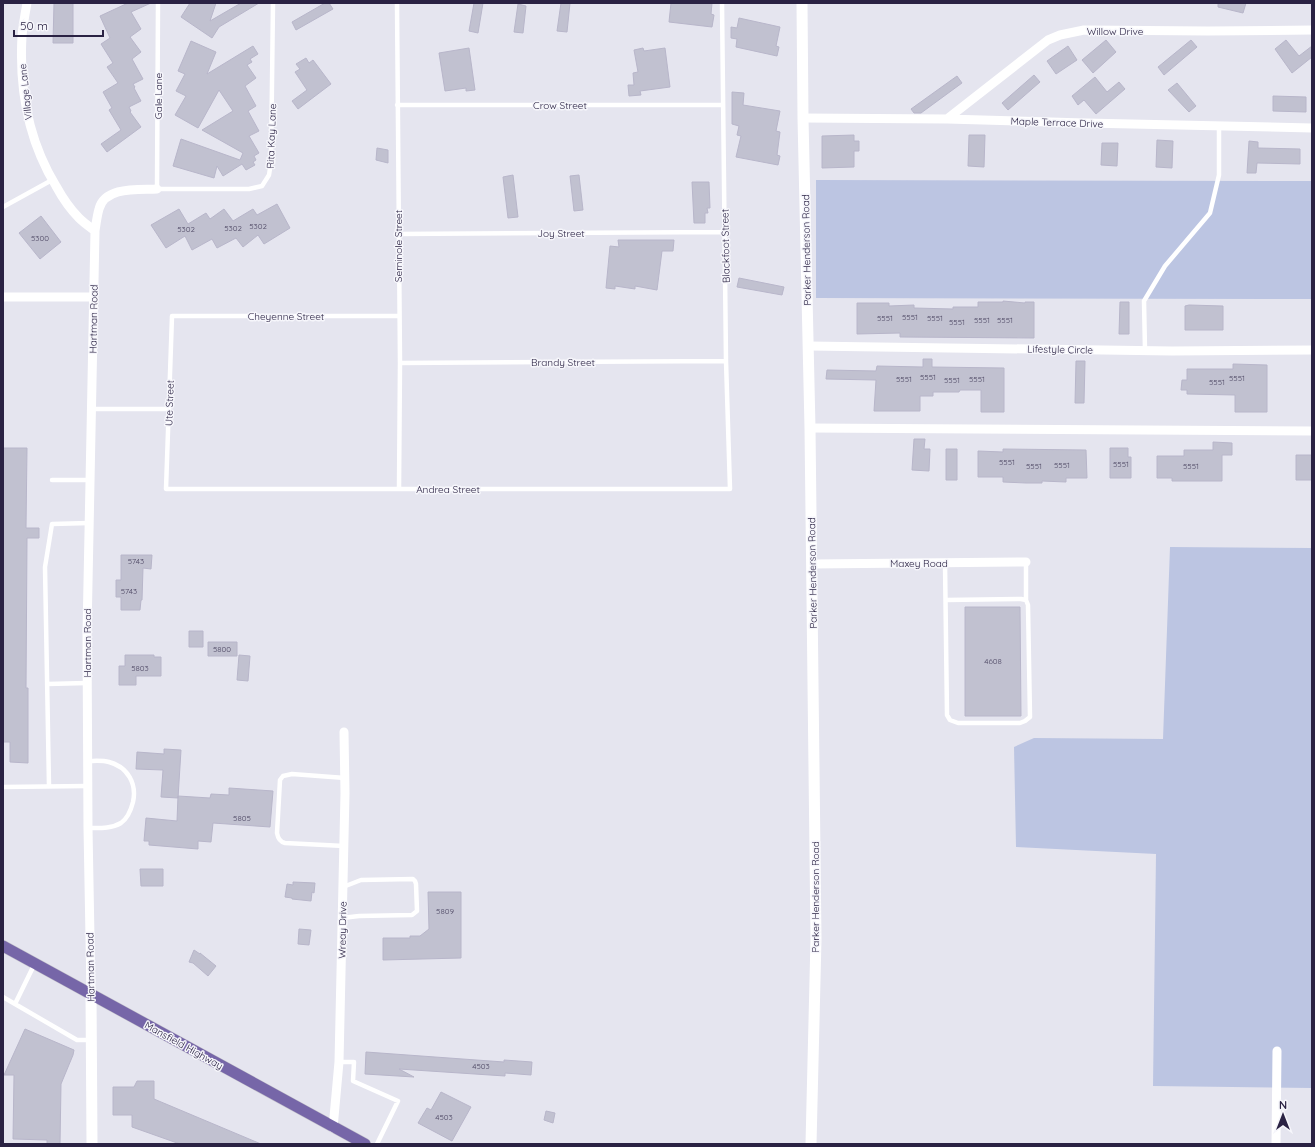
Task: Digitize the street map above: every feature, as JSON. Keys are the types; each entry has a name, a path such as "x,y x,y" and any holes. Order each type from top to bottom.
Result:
{"main road":[{"name":"Mansfield Highway","path":"3,946 333,1128 365,1144"}],"street":[{"name":"Village Lane","path":"27,3 22,35 22,67 24,100 28,123 37,148 52,180 78,217 95,232"},
{"name":"Parker Henderson Road","path":"802,3 803,118 809,346 816,939 811,1144"},
{"name":"Willow Drive","path":"947,119 1048,40 1060,35 1084,30 1312,30"},
{"name":"Maple Terrace Drive","path":"803,118 947,119 1085,124 1311,127"},
{"name":"Hartman Road","path":"92,1144 87,684 95,232 99,208 109,196 119,191 157,189"},
{"path":"3,298 93,297"},
{"name":"Lifestyle Circle","path":"809,346 1145,350 1312,350"},
{"path":"810,428 1312,430"},
{"name":"Maxey Road","path":"812,564 1026,562"},
{"name":"Wreay Drive","path":"333,1128 339,1062 344,846 344,732"},
{"path":"1276,1144 1277,1051"}],"lane":[{"name":"Gale Lane","path":"157,189 158,3"},
{"name":"Rita Kay Lane","path":"157,189 249,189 262,186 269,175 271,162 273,3"},
{"name":"Seminole Street","path":"396,3 400,363 399,489"},
{"name":"Blackfoot Street","path":"722,3 726,361 730,489"},
{"name":"Crow Street","path":"397,105 724,105"},
{"path":"1145,350 1144,301 1165,266 1210,213 1220,175 1219,126"},
{"path":"3,207 52,180"},
{"name":"Joy Street","path":"398,234 725,232"},
{"name":"Cheyenne Street","path":"172,316 399,316"},
{"name":"Ute Street","path":"166,489 172,316"},
{"name":"Brandy Street","path":"400,363 726,361"},
{"path":"91,409 169,409"},
{"path":"52,480 90,480"},
{"name":"Andrea Street","path":"166,489 730,489"},
{"path":"49,786 45,567 52,524 89,523"},
{"path":"945,563 947,715 950,720 958,723 1020,723 1030,717 1026,562"},
{"path":"946,600 1026,600"},
{"path":"48,684 87,684"},
{"path":"87,761 104,761 120,767 128,774 134,786 132,805 128,816 124,820 111,827 88,828"},
{"path":"344,846 285,843 281,842 277,833 280,780 283,776 292,774 345,778"},
{"path":"3,787 87,786"},
{"path":"342,918 359,916 412,915 417,911 416,884 412,879 361,880 343,887"},
{"path":"15,1004 35,963"},
{"path":"3,998 76,1040 91,1040"},
{"path":"339,1062 354,1062 353,1081 398,1101 377,1144"}],"shaded area":[{"path":"816,180 1312,181 1312,299 816,298"},
{"path":"1170,547 1312,548 1312,1088 1153,1086 1156,854 1016,847 1014,747 1034,738 1163,739"}],"building":[{"path":"54,3 73,3 73,43 53,43"},
{"path":"128,3 151,3 131,12 141,29 130,37 141,52 132,59 143,79 133,84 141,101 129,107 130,112 141,127 107,152 101,144 121,130 109,110 112,108 103,92 118,83 107,67 113,63 101,44 110,38 100,16"},
{"path":"190,3 216,3 210,21 241,3 259,3 219,27 212,38 181,17"},
{"path":"325,3 329,3 333,9 296,30 292,22"},
{"path":"474,3 483,3 478,33 469,31"},
{"path":"561,3 570,3 567,32 557,31"},
{"path":"671,3 712,3 711,14 714,15 712,27 669,22"},
{"path":"1218,3 1246,3 1243,13 1218,7"},
{"path":"518,4 526,6 523,33 514,32"},
{"path":"739,18 780,27 776,46 779,47 777,56 736,47 737,39 731,38 731,27 737,28"},
{"path":"1106,40 1116,52 1093,73 1082,60"},
{"path":"1191,40 1197,47 1164,75 1158,67"},
{"path":"1286,40 1299,56 1312,46 1312,57 1292,73 1275,49"},
{"path":"191,41 216,52 207,74 253,46 258,54 250,59 252,62 247,65 256,78 245,86 256,106 248,111 259,131 249,136 259,153 254,156 256,160 253,162 255,165 246,170 242,164 223,176 217,166 214,178 173,166 181,139 240,160 243,153 202,130 233,111 219,90 198,128 175,115 186,96 176,91 185,74 178,71"},
{"path":"1068,46 1077,60 1056,74 1047,61"},
{"path":"469,48 475,90 466,91 466,88 445,91 439,53"},
{"path":"643,48 644,51 665,48 670,87 640,91 641,95 629,96 628,85 634,85 633,73 638,72 634,50"},
{"path":"306,58 309,63 313,60 331,84 298,109 292,101 307,90 295,72 300,69 296,64"},
{"path":"1034,75 1040,82 1008,110 1002,103"},
{"path":"957,76 962,83 921,113 914,113 911,109"},
{"path":"1095,77 1107,92 1119,82 1125,89 1096,114 1084,100 1078,105 1072,96"},
{"path":"1177,83 1196,106 1189,112 1168,90"},
{"path":"732,92 744,93 743,105 780,111 776,131 780,132 777,155 780,156 778,165 736,157 741,136 737,135 739,126 732,124"},
{"path":"1273,96 1306,97 1306,112 1273,111"},
{"path":"854,135 854,141 859,141 859,151 854,151 854,167 822,168 822,136"},
{"path":"969,135 985,135 984,167 968,166"},
{"path":"1157,140 1173,141 1172,168 1156,167"},
{"path":"1249,141 1258,142 1258,148 1300,149 1300,164 1257,163 1256,173 1247,173"},
{"path":"1102,143 1118,143 1117,166 1101,165"},
{"path":"377,148 388,150 388,163 376,160"},
{"path":"513,175 518,217 508,218 503,177"},
{"path":"579,175 583,210 574,211 570,176"},
{"path":"692,182 709,182 710,208 707,208 708,213 705,213 705,223 694,223"},
{"path":"277,204 290,228 264,244 258,235 243,247 236,238 217,248 212,239 192,250 185,236 166,248 151,225 179,209 188,224 206,213 210,219 224,209 233,221 253,209 257,215"},
{"path":"41,216 61,242 40,259 19,233"},
{"path":"618,240 674,240 673,251 662,251 657,290 635,286 635,289 615,286 615,289 606,288 610,246 619,247"},
{"path":"739,278 784,287 782,295 737,287"},
{"path":"1003,301 1025,303 1034,302 1034,338 900,337 900,333 857,334 857,303 889,303 889,306 914,305 914,308 953,309 953,307 978,307 978,302"},
{"path":"1120,302 1129,302 1129,334 1119,334"},
{"path":"1185,306 1223,306 1223,330 1185,330"},
{"path":"923,359 932,359 932,367 1004,368 1004,412 981,412 981,390 933,392 933,396 920,396 920,411 874,411 876,380 826,379 827,370 876,371 877,366 923,367"},
{"path":"1076,361 1085,361 1084,403 1075,403"},
{"path":"1233,364 1267,365 1267,412 1235,412 1235,395 1187,394 1187,390 1181,390 1182,380 1187,380 1187,369 1233,369"},
{"path":"914,439 925,439 924,449 930,449 929,471 912,470"},
{"path":"1213,442 1232,443 1232,455 1222,455 1222,481 1172,481 1172,478 1157,478 1157,456 1184,456 1184,450 1213,450"},
{"path":"3,448 27,448 26,528 39,528 39,538 27,538 26,688 28,688 28,763 10,762 10,742 3,742"},
{"path":"1110,448 1128,448 1128,457 1131,457 1131,478 1110,478"},
{"path":"946,449 957,449 957,480 946,480"},
{"path":"1003,449 1086,450 1087,478 1066,478 1066,482 1042,481 1042,483 1026,483 1003,482 1003,477 978,477 978,451 1003,452"},
{"path":"1296,455 1312,455 1312,480 1296,480"},
{"path":"121,555 152,555 151,569 143,568 142,600 140,610 121,610 121,597 116,597 116,580 121,580"},
{"path":"965,607 1020,607 1021,716 965,716"},
{"path":"189,631 203,631 203,647 189,647"},
{"path":"208,642 237,642 237,656 208,656"},
{"path":"125,655 154,655 154,657 161,657 161,676 136,676 136,685 119,685 119,666 125,666"},
{"path":"239,655 250,656 248,681 237,680"},
{"path":"164,749 181,750 178,798 161,797 163,770 136,769 137,752 164,754"},
{"path":"229,788 273,791 270,827 213,823 211,842 198,841 198,849 149,845 149,841 144,841 146,818 177,821 178,796 210,798 211,794 229,795"},
{"path":"140,869 163,869 163,886 141,886"},
{"path":"293,882 315,883 311,901 285,897 287,884 293,885"},
{"path":"428,892 461,892 461,958 383,960 383,938 410,938 410,936 420,936 429,929"},
{"path":"299,929 311,930 309,945 298,944"},
{"path":"194,950 216,966 208,976 193,963 189,962"},
{"path":"25,1029 74,1050 61,1084 60,1144 47,1144 47,1140 13,1139 14,1075 4,1075"},
{"path":"366,1052 504,1062 504,1060 532,1062 531,1075 505,1073 505,1076 399,1069 414,1077 365,1074"},
{"path":"137,1081 154,1081 154,1099 261,1144 180,1144 132,1127 132,1115 113,1115 113,1087 134,1087"},
{"path":"441,1092 471,1107 452,1141 418,1123 427,1108 431,1110"},
{"path":"546,1111 555,1113 553,1123 544,1120"}]}
